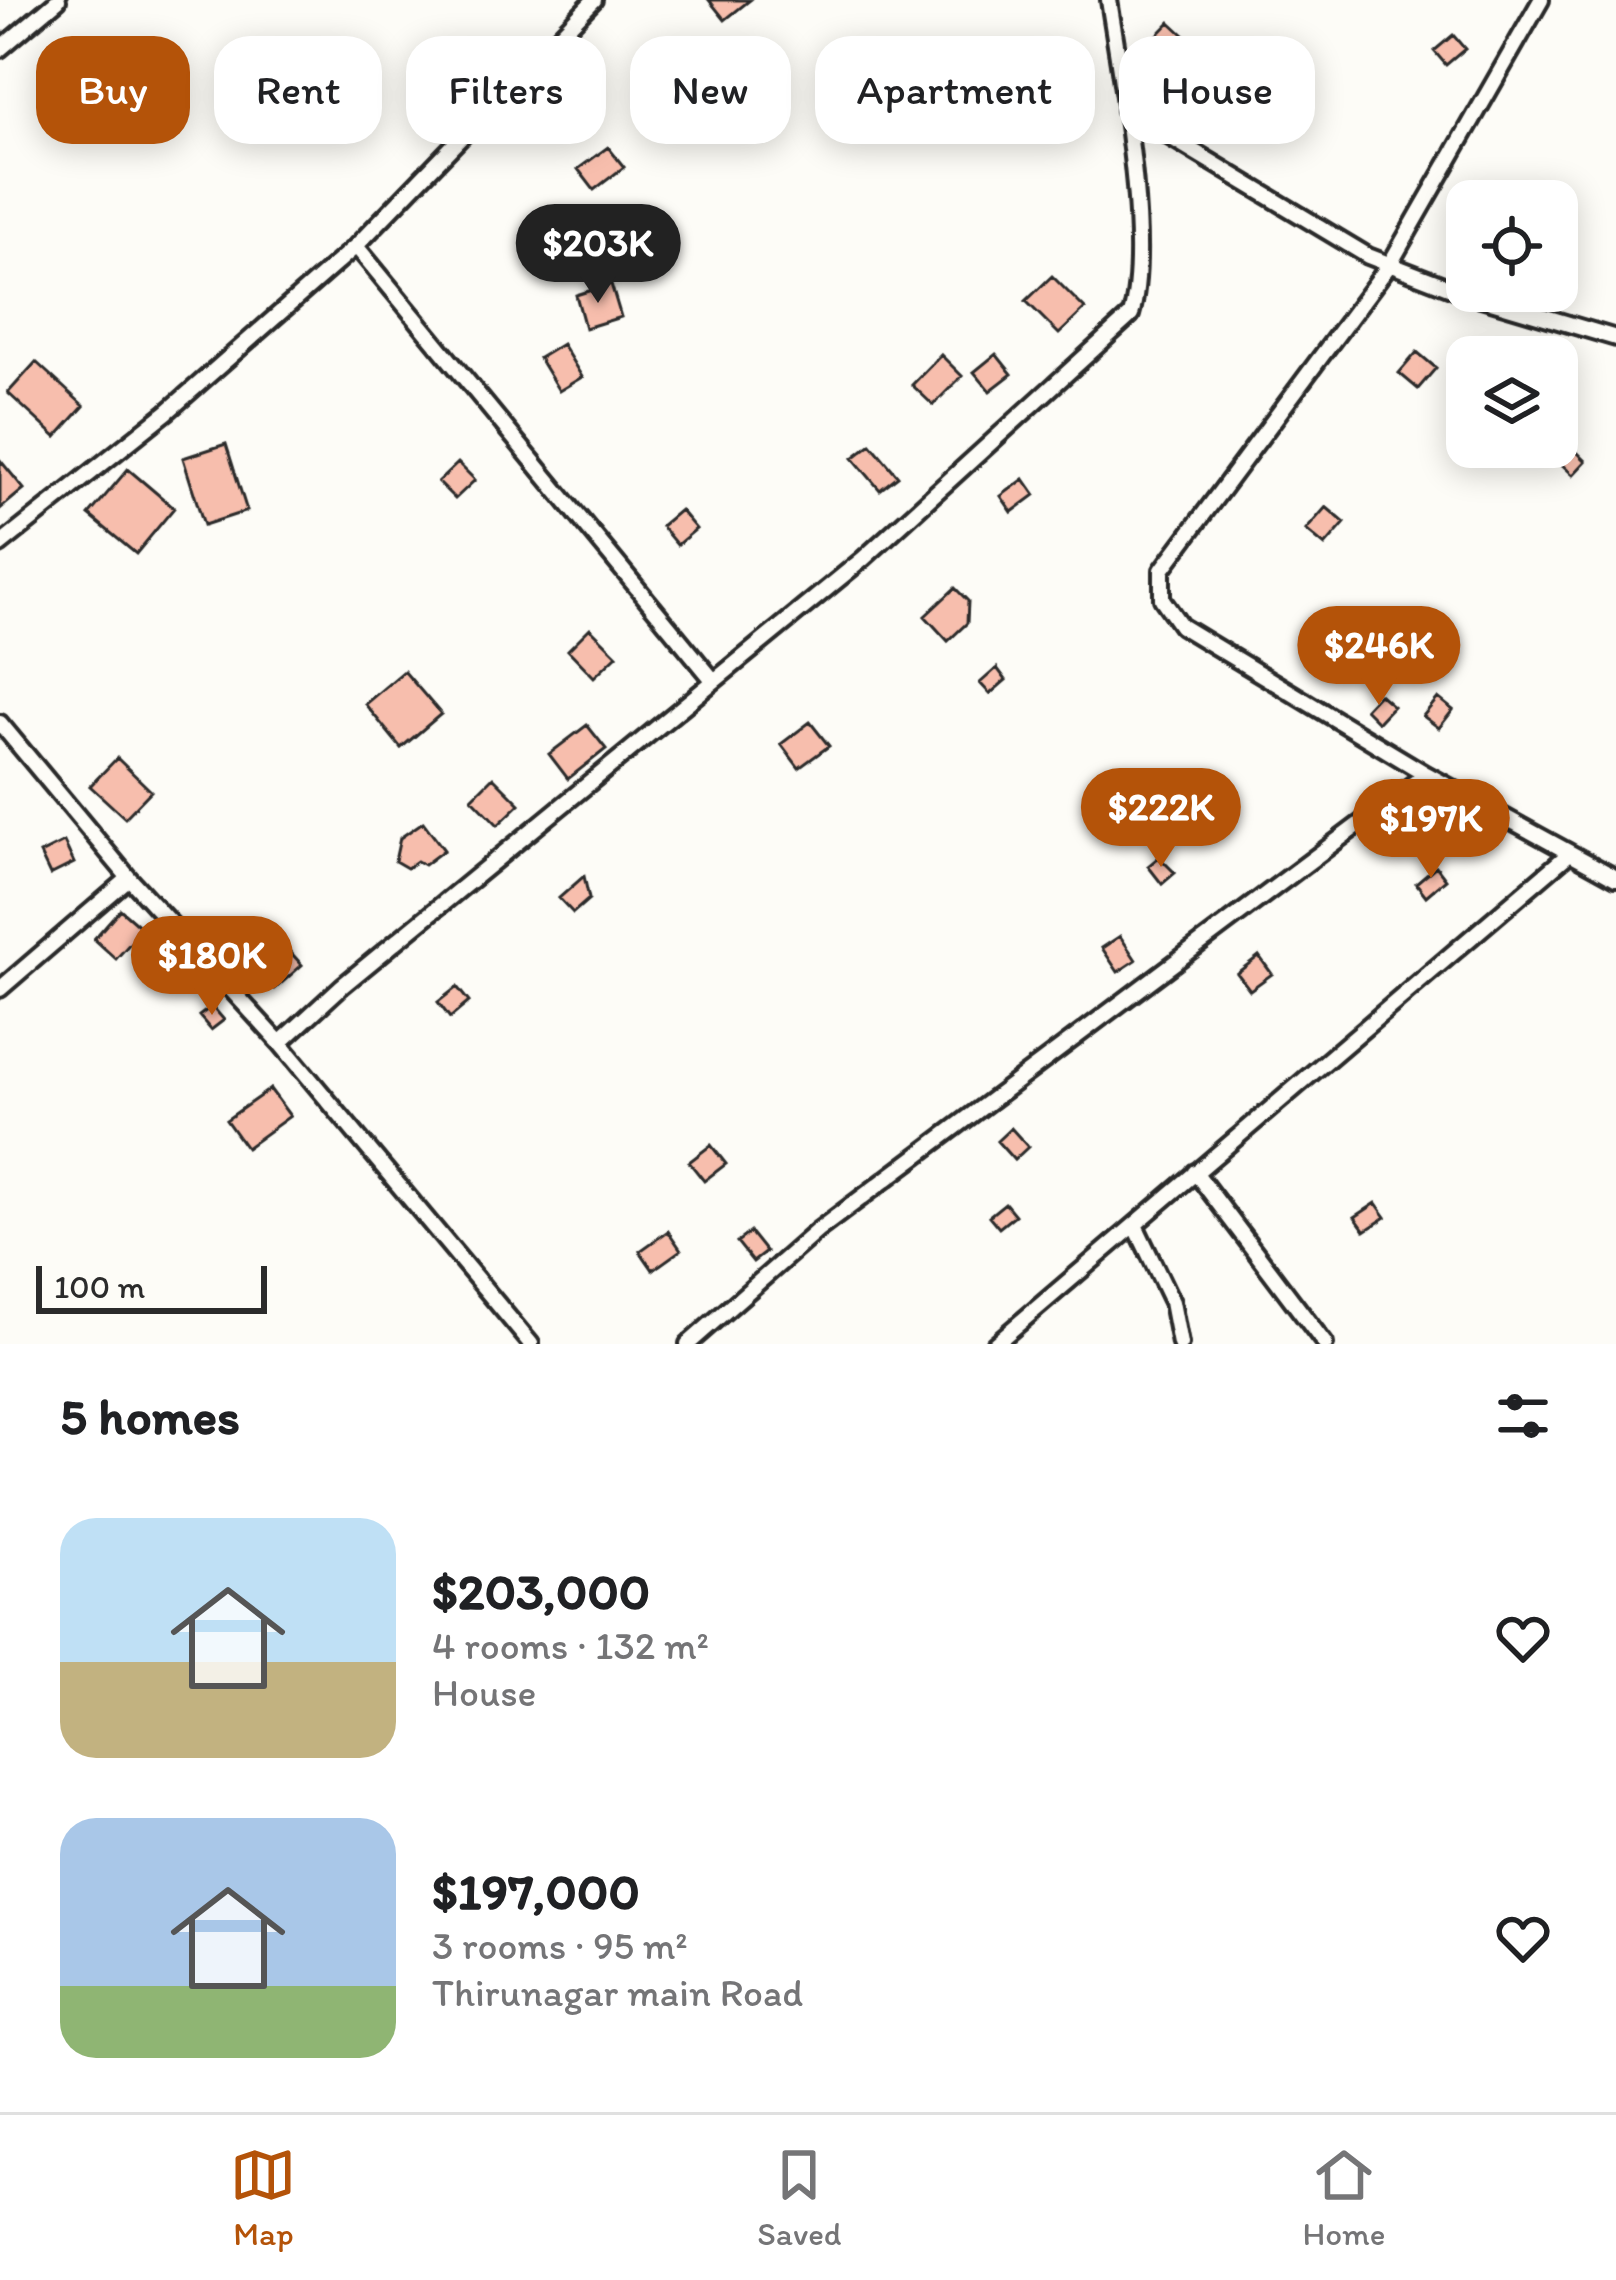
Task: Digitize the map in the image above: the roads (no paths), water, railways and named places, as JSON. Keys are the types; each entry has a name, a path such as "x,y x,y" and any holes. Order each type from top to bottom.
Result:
{"street":[{"path":"0,49 58,0"},
{"path":"0,545 167,412 356,246 593,0"},
{"path":"1109,0 1119,69"},
{"path":"1541,0 1390,264 1162,570 1162,599 1181,626 1426,774 1616,878"},
{"path":"280,1043 341,986 863,559 1131,315 1140,286 1128,144"},
{"path":"1181,144 1367,256 1464,293 1616,338"},
{"path":"356,246 713,680"},
{"path":"0,723 129,878 280,1043 531,1344"},
{"path":"688,1344 817,1231 1426,774"},
{"path":"995,1344 1570,853"},
{"path":"0,989 129,878"},
{"path":"1195,1172 1325,1344"},
{"path":"1135,1226 1172,1303 1180,1344"}]}
